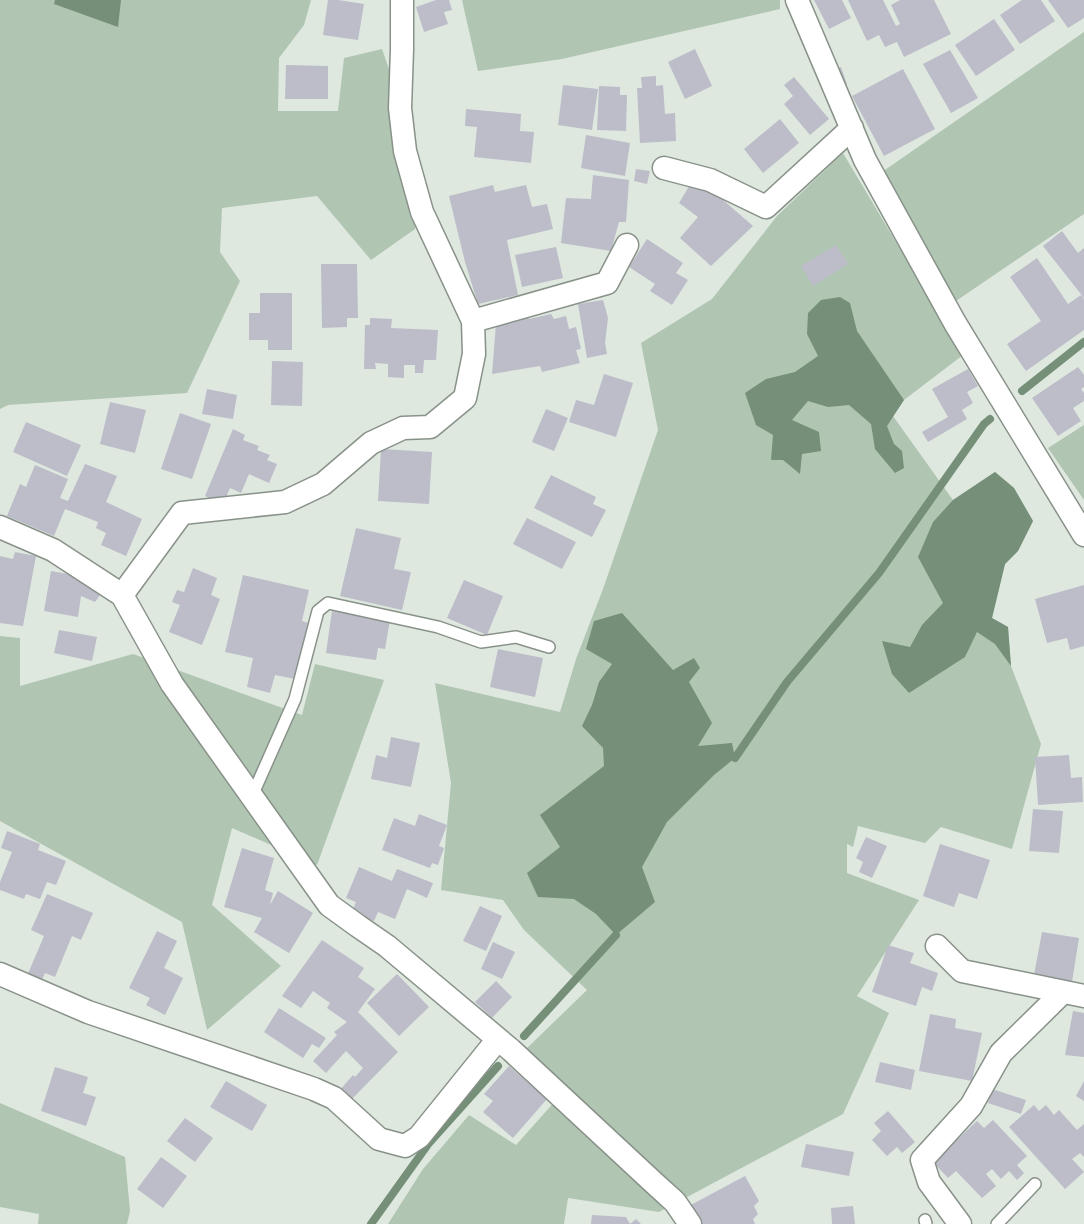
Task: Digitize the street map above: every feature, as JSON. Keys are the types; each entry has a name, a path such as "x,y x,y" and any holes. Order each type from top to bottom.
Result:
{"street":[{"path":"122,595 182,513 285,502 323,484 371,443 403,428 430,427 465,398 474,354 473,321 422,212 405,152 400,108 402,0"},
{"path":"798,0 865,160 955,323 1084,534"},
{"path":"664,168 710,180 766,207 852,128"},
{"path":"473,321 607,283 627,245"},
{"path":"0,526 53,550 122,595 172,684 329,905 387,946 498,1039 675,1202 690,1224"},
{"path":"937,946 962,971 1074,994"},
{"path":"0,974 88,1012 314,1089 334,1098 379,1139 404,1146 419,1137 498,1039"},
{"path":"960,1224 929,1182 922,1160 972,1106 1000,1053 1074,994"}],"lane":[{"path":"252,796 295,699 318,611 328,603 438,627 481,642 516,637 548,647"},
{"path":"997,1224 1035,1184"}],"shaded area":[{"path":"0,0 311,0 304,25 279,58 278,111 338,111 344,58 382,49 414,141 415,229 371,260 317,196 222,208 220,252 240,281 187,393 8,405 0,409"},
{"path":"55,0 121,0 118,27 54,4"},
{"path":"462,0 780,0 780,9 562,59 478,71"},
{"path":"1084,32 1084,214 956,301 882,172"},
{"path":"843,153 963,355 904,400 893,416 953,500 995,472 1014,488 1033,521 1018,551 1005,564 992,618 1008,627 1011,666 1041,744 1012,849 941,827 925,843 858,826 853,847 847,844 847,873 919,900 857,996 889,1013 843,1114 659,1212 568,1198 564,1224 388,1224 423,1169 469,1115 516,1145 565,1090 525,1050 587,990 524,930 503,900 441,890 451,783 435,683 560,712 576,659 603,589 658,430 641,343 712,299 777,216"},
{"path":"840,297 850,303 857,331 904,400 887,426 894,444 902,451 904,468 895,473 875,449 871,424 849,405 828,407 808,401 792,420 819,432 821,451 802,454 800,474 783,460 771,460 773,435 756,425 745,393 766,379 795,372 818,356 807,334 808,313 821,300"},
{"path":"1084,425 1084,500 1048,448"},
{"path":"995,472 1014,488 1033,521 1018,551 1005,564 992,618 1008,627 1011,666 995,644 977,632 965,657 909,693 892,674 882,641 910,647 922,625 943,603 918,557 933,522 953,500"},
{"path":"622,613 673,670 694,658 700,668 689,682 712,723 698,746 732,743 735,758 714,775 667,822 642,867 655,902 616,935 596,914 574,899 538,897 527,873 560,847 540,815 604,766 603,748 582,726 592,705 599,682 612,664 586,649 594,621"},
{"path":"0,636 20,638 20,686 133,654 302,715 315,664 384,680 317,865 232,828 212,905 281,966 207,1030 182,922 0,821"},
{"path":"0,1103 125,1157 130,1211 127,1224 38,1224 39,1214 0,1207"}],"building":[{"path":"328,0 364,4 358,40 323,35"},
{"path":"436,0 449,0 452,10 444,12 448,24 424,32 416,7"},
{"path":"814,0 842,0 851,18 829,29"},
{"path":"848,0 883,0 896,26 900,24 891,5 900,0 934,0 951,34 904,57 897,42 885,47 879,35 867,41"},
{"path":"1022,0 1041,0 1055,21 1020,44 1000,15"},
{"path":"1048,0 1084,0 1084,18 1068,28"},
{"path":"994,19 1015,50 976,76 955,45"},
{"path":"695,49 712,86 685,99 668,62"},
{"path":"950,50 978,98 951,113 923,64"},
{"path":"286,65 328,66 328,99 285,99"},
{"path":"841,67 847,84 838,87 832,71"},
{"path":"903,69 935,129 884,156 852,96"},
{"path":"656,76 656,86 663,85 665,114 675,113 676,141 640,143 637,88 642,88 641,77"},
{"path":"794,77 829,119 810,135 784,104 793,96 784,85"},
{"path":"563,85 598,89 592,130 558,125"},
{"path":"599,86 620,87 620,95 627,95 626,131 597,130"},
{"path":"466,109 521,114 520,131 534,132 531,163 474,157 477,127 465,126"},
{"path":"780,119 799,143 763,173 744,149"},
{"path":"586,135 630,143 625,176 581,168"},
{"path":"636,169 650,171 647,184 634,181"},
{"path":"593,175 629,180 626,222 619,222 611,251 561,243 566,198 591,199"},
{"path":"691,183 715,193 753,226 711,266 680,238 698,217 679,203"},
{"path":"493,185 495,192 526,185 532,207 547,204 553,229 507,240 518,295 478,304 465,262 449,196"},
{"path":"1062,231 1078,253 1084,248 1084,298 1043,246"},
{"path":"647,239 683,263 676,273 688,280 672,305 650,291 655,284 629,267"},
{"path":"836,245 848,264 813,286 801,266"},
{"path":"556,247 563,278 522,287 515,255"},
{"path":"1037,258 1068,304 1081,295 1084,299 1084,330 1026,371 1007,344 1041,321 1010,277"},
{"path":"321,264 357,264 358,318 347,318 347,327 322,328"},
{"path":"260,293 292,293 292,350 268,350 268,340 249,340 249,313 260,313"},
{"path":"603,300 608,318 605,343 607,354 587,358 578,304"},
{"path":"551,314 554,319 566,316 569,329 576,327 581,349 576,350 580,363 542,372 540,366 492,374 496,324 528,315 529,319"},
{"path":"370,318 392,319 391,328 438,330 436,360 424,360 423,373 415,373 415,365 404,365 404,378 388,377 388,364 375,363 376,369 364,369 365,325 370,325"},
{"path":"272,361 303,362 302,406 271,405"},
{"path":"1078,367 1084,375 1084,387 1081,389 1084,393 1084,401 1073,408 1081,421 1058,436 1032,398"},
{"path":"968,369 978,386 967,392 973,403 962,410 967,419 928,442 922,432 948,417 932,389"},
{"path":"604,374 633,383 616,437 569,422 576,400 594,405"},
{"path":"207,389 237,395 233,419 202,414"},
{"path":"110,402 146,410 135,453 100,444"},
{"path":"546,409 568,418 554,451 532,442"},
{"path":"180,413 211,424 192,479 161,469"},
{"path":"26,422 81,445 67,476 13,452"},
{"path":"233,429 245,435 243,440 259,446 257,450 270,455 267,460 277,464 269,483 249,474 241,493 230,488 223,504 205,496"},
{"path":"381,449 432,452 429,504 378,501"},
{"path":"85,464 117,476 106,502 142,519 126,556 101,545 106,533 96,528 98,522 65,509 54,536 7,516 20,484 26,487 35,465 68,479 60,498 68,501"},
{"path":"551,475 596,497 593,504 606,510 592,537 534,508"},
{"path":"527,518 576,542 562,569 513,544"},
{"path":"356,528 401,538 394,569 411,572 402,610 340,596"},
{"path":"15,552 36,556 23,626 0,623 0,556 13,559"},
{"path":"193,568 217,578 211,595 220,599 202,645 169,632 180,605 172,602 177,590 184,592"},
{"path":"51,571 85,577 103,591 95,602 81,596 78,617 44,611"},
{"path":"243,575 309,590 302,621 308,623 295,679 275,675 270,693 247,687 253,658 225,652"},
{"path":"464,580 503,596 487,635 447,618"},
{"path":"1084,585 1084,646 1070,650 1067,638 1047,643 1035,599"},
{"path":"332,611 390,620 385,649 378,648 376,660 326,653"},
{"path":"59,630 97,637 92,661 54,653"},
{"path":"498,649 543,658 535,697 490,687"},
{"path":"391,737 420,743 411,787 371,779 376,755 387,758"},
{"path":"1069,755 1071,778 1082,777 1083,802 1038,805 1035,757"},
{"path":"1033,809 1063,811 1059,853 1029,851"},
{"path":"419,814 447,825 439,846 444,848 438,865 432,863 430,868 382,850 394,818 415,826"},
{"path":"7,831 40,844 38,850 66,861 56,885 47,882 40,899 26,894 24,899 0,890 0,882 12,852 1,848"},
{"path":"866,837 887,846 872,878 859,872 863,862 856,858"},
{"path":"940,844 990,860 977,899 959,893 954,907 923,896"},
{"path":"242,848 274,858 265,890 273,893 270,905 278,891 313,913 289,953 254,932 262,918 224,907"},
{"path":"359,867 392,881 397,869 433,883 427,898 407,889 395,919 378,912 374,921 352,912 356,902 346,898"},
{"path":"47,894 93,913 81,940 72,936 55,977 45,973 41,982 27,976 44,936 31,930"},
{"path":"480,906 502,916 486,951 463,941"},
{"path":"157,931 177,941 164,968 183,978 165,1015 146,1005 150,998 129,988"},
{"path":"1042,932 1079,938 1072,982 1034,975"},
{"path":"322,940 364,968 358,977 375,989 358,1012 398,1052 350,1101 339,1091 353,1075 355,1077 363,1068 346,1051 326,1073 313,1061 337,1035 334,1032 347,1022 327,1008 330,1003 313,991 301,1008 282,996"},
{"path":"493,942 515,952 502,979 481,969"},
{"path":"888,945 914,953 910,963 938,973 932,991 922,987 916,1006 872,992"},
{"path":"397,974 429,1007 399,1036 367,1003"},
{"path":"496,981 512,997 492,1018 475,1002"},
{"path":"279,1008 326,1038 319,1048 312,1044 303,1058 264,1032"},
{"path":"1073,1011 1084,1013 1084,1057 1065,1055"},
{"path":"930,1014 956,1019 955,1028 982,1033 972,1081 919,1071"},
{"path":"880,1062 915,1070 911,1090 875,1082"},
{"path":"509,1066 547,1099 513,1138 483,1112 493,1101 484,1094"},
{"path":"55,1067 88,1077 83,1093 96,1097 86,1126 41,1111"},
{"path":"226,1081 267,1105 252,1131 210,1107"},
{"path":"1084,1081 1084,1101 1076,1096"},
{"path":"992,1089 1026,1100 1021,1114 988,1103"},
{"path":"1034,1105 1039,1111 1046,1105 1054,1115 1059,1110 1077,1130 1084,1124 1084,1157 1080,1153 1072,1159 1084,1172 1065,1189 1009,1127"},
{"path":"888,1111 915,1142 902,1153 897,1147 887,1156 872,1140 881,1131 874,1123"},
{"path":"185,1118 213,1138 195,1162 167,1141"},
{"path":"993,1120 1027,1156 1017,1165 1024,1173 1017,1180 1009,1171 1001,1179 992,1169 986,1174 996,1186 982,1198 956,1171 948,1178 933,1162 977,1121 984,1128"},
{"path":"806,1144 854,1152 849,1176 801,1167"},
{"path":"161,1157 187,1176 163,1208 137,1189"},
{"path":"745,1176 759,1201 754,1206 758,1214 753,1219 755,1224 696,1224 687,1207"},
{"path":"853,1206 855,1224 832,1224 831,1208"},
{"path":"592,1215 626,1217 630,1224 591,1224"},
{"path":"636,1219 641,1224 630,1224"}],"waterway":[{"path":"1022,391 1084,342"},
{"path":"735,758 787,682 879,573 984,424 990,419"},
{"path":"524,1036 616,935"},
{"path":"371,1224 429,1143 498,1066"}]}
